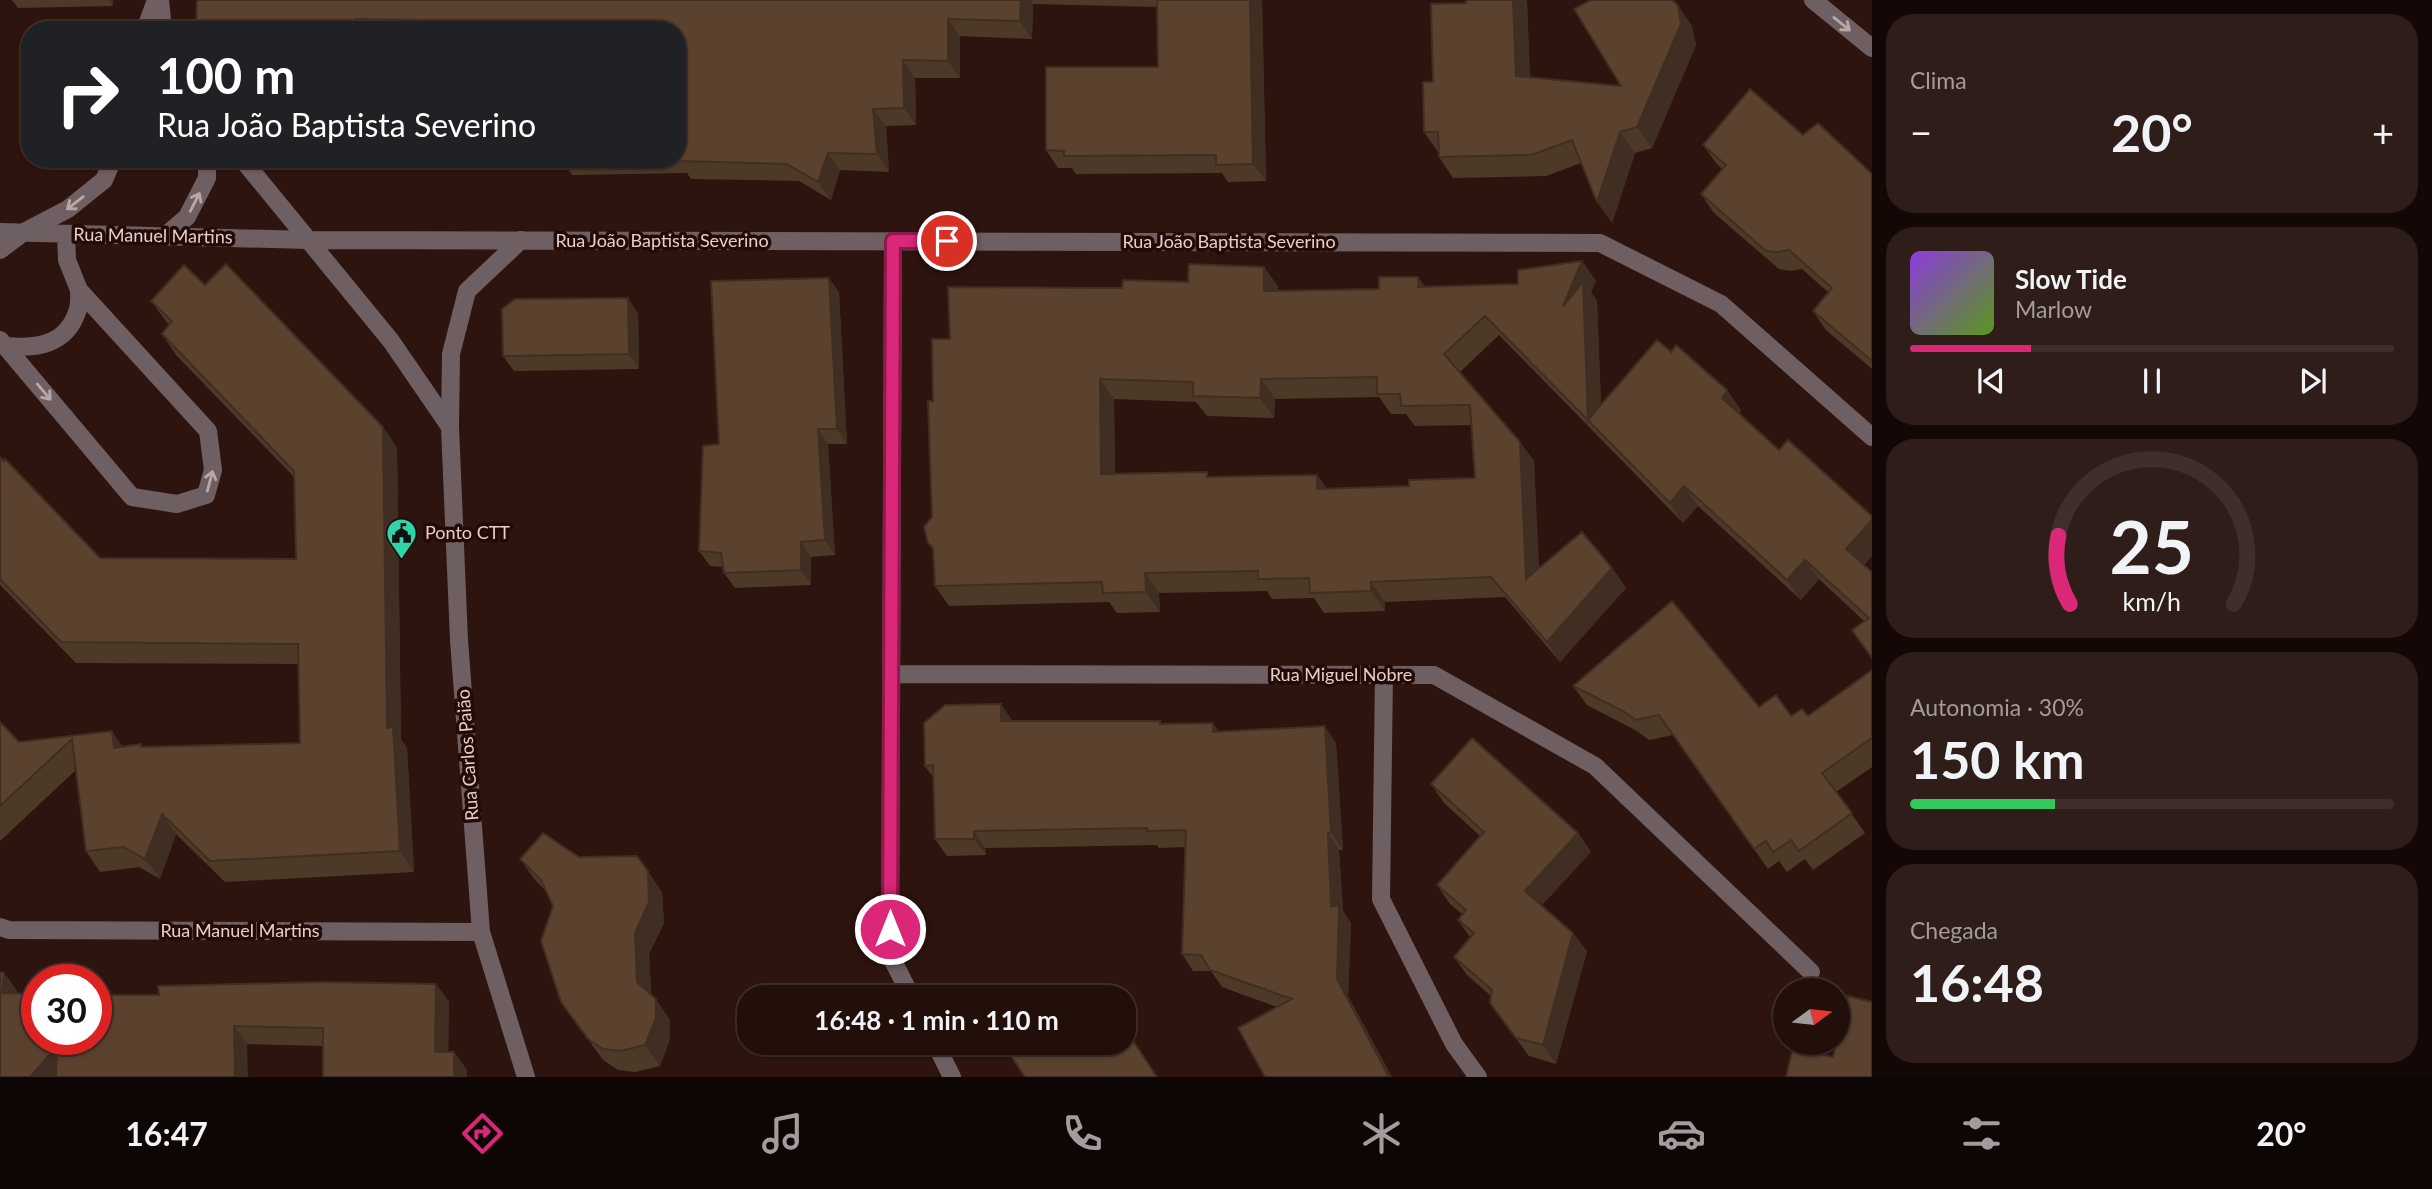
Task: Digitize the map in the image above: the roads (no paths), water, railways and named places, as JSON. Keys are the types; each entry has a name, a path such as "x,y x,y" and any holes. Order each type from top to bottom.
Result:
{"street":[{"path":"149,21 158,0"},
{"path":"158,0 162,21"},
{"path":"1813,0 1872,48"},
{"path":"0,250 24,232 68,209 104,180 109,168"},
{"path":"165,236 187,217 207,178 207,168"},
{"path":"249,168 391,341 450,426"},
{"name":"Rua Manuel Martins","path":"0,232 307,240 521,240"},
{"path":"2,343 132,497 177,504 206,495 213,470 208,431 79,289 66,260 66,234"},
{"name":"Rua João Baptista Severino","path":"521,240 1600,243 1721,304 1872,437"},
{"name":"Rua Carlos Paião","path":"521,240 467,291 451,354 450,426 459,640 481,932 526,1077"},
{"path":"893,241 890,955 905,985"},
{"path":"2,343 30,349 61,338 78,311 79,289"},
{"name":"Rua Miguel Nobre","path":"891,674 1434,675 1595,766 1811,972"},
{"path":"1384,675 1381,899 1454,1044 1478,1077"},
{"name":"Rua Manuel Martins","path":"0,927 9,930 481,932"},
{"path":"941,1055 952,1077"}],"place":[{"name":"Ponto CTT","path":"402,560"}]}
